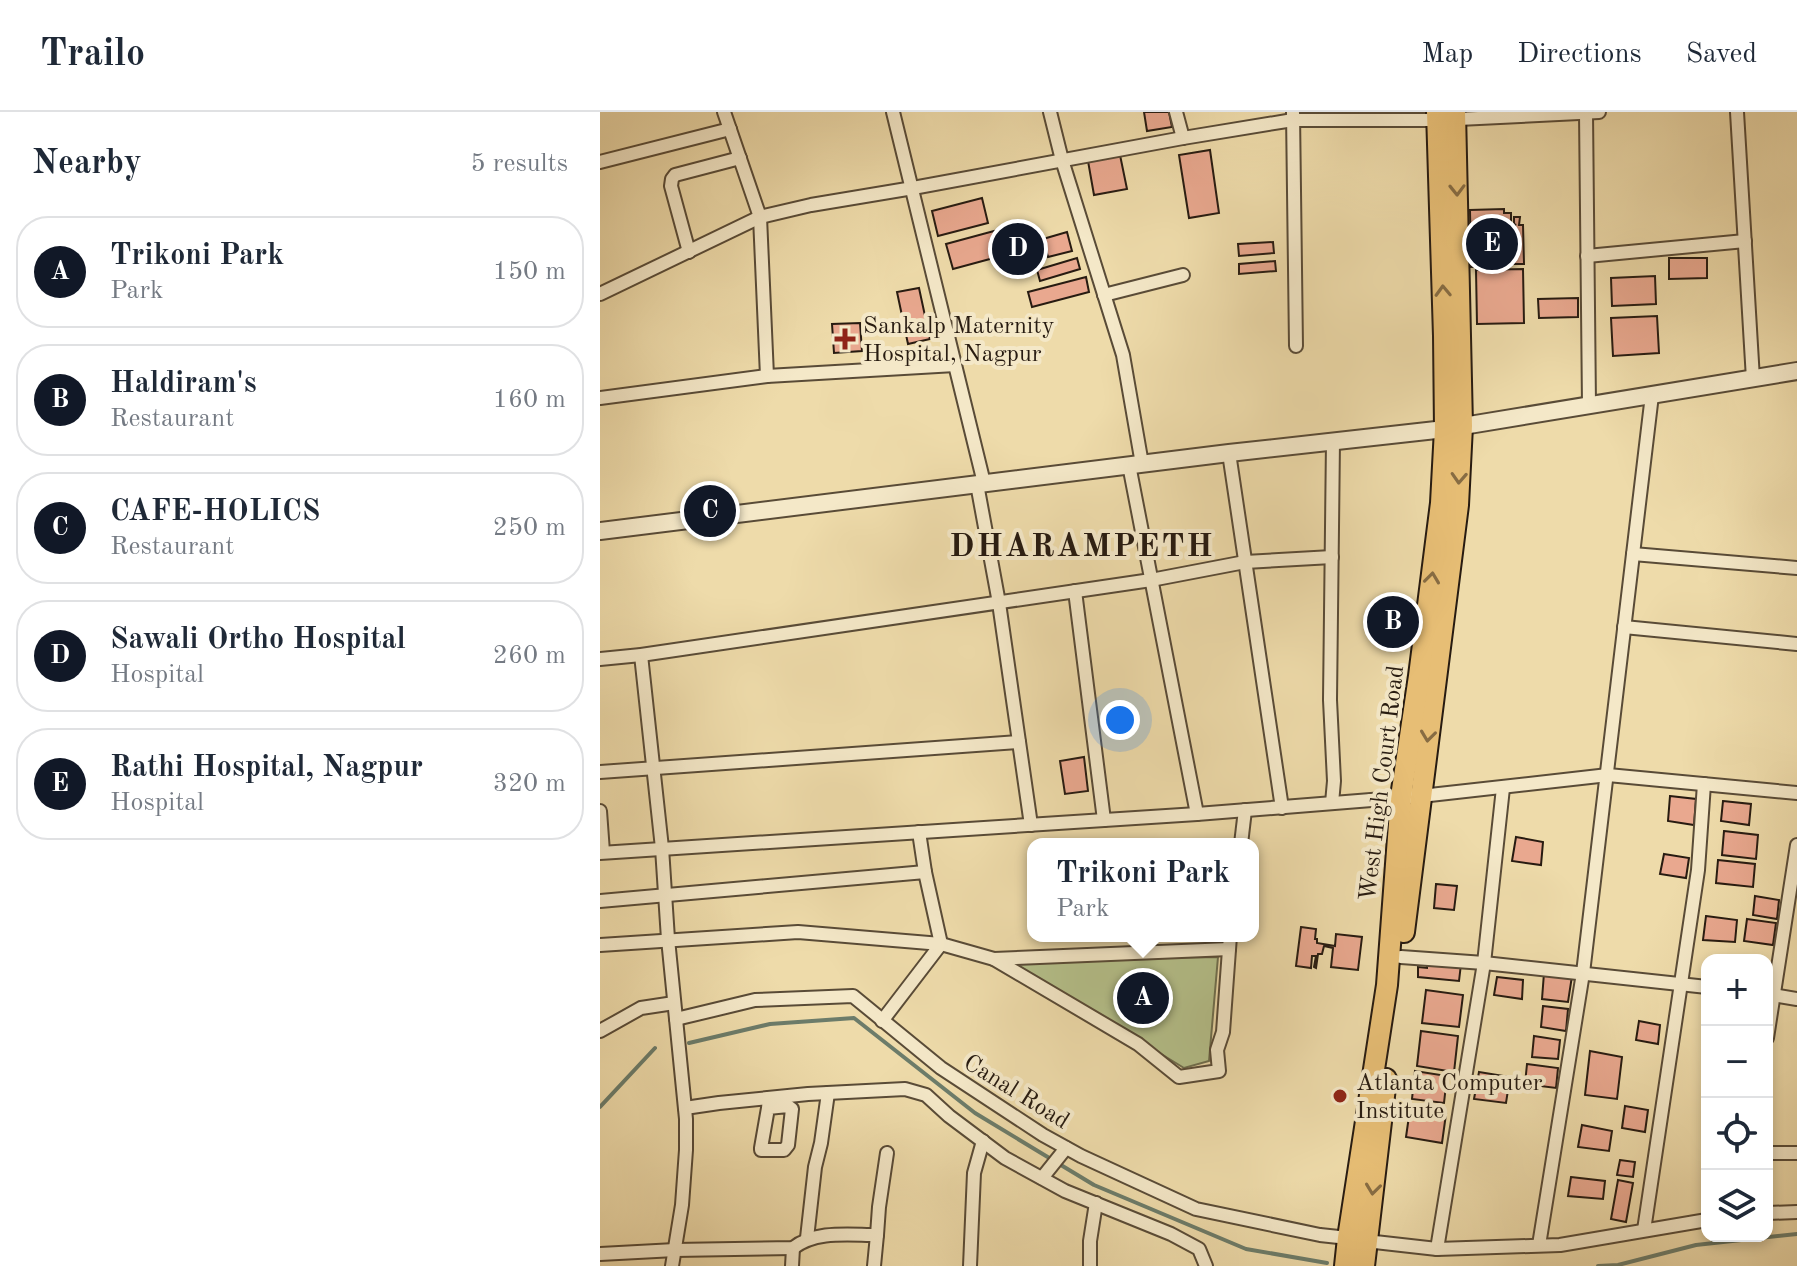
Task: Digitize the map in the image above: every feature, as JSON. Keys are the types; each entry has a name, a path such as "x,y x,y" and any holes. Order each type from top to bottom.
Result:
{"main road":[{"name":"West High Court Road","path":"1364,1266 1357,1240 1387,985 1411,796 1458,505 1453,427 1446,116"},
{"name":"West High Court Road","path":"1345,1266 1357,1240 1401,957 1411,796"}],"street":[{"path":"724,112 760,217 767,376"},
{"path":"893,112 955,365 980,484 1031,825"},
{"path":"1050,112 1123,355 1151,580 1197,814"},
{"path":"1176,112 1183,138"},
{"path":"600,294 760,217 1293,116 1599,112"},
{"path":"1737,112 1753,379"},
{"path":"1586,113 1589,405"},
{"path":"1293,116 1296,346"},
{"path":"600,162 730,129"},
{"path":"689,252 671,186 672,179 675,175 740,158"},
{"path":"1587,256 1745,241"},
{"path":"1104,295 1183,275"},
{"path":"600,398 767,376 955,365"},
{"path":"600,531 1453,427 1797,371"},
{"path":"1539,1245 1583,973 1652,395"},
{"path":"1332,803 1333,441"},
{"path":"1229,453 1282,808"},
{"path":"1633,554 1797,568"},
{"path":"600,659 999,603 1245,562 1332,557"},
{"path":"1075,591 1104,820"},
{"path":"1624,627 1797,644"},
{"path":"641,655 685,1108 682,1205 672,1266"},
{"path":"600,772 1019,742"},
{"path":"600,811 602,853 1282,808 1608,775 1797,793"},
{"path":"1644,1230 1698,870 1704,784"},
{"path":"1437,1249 1484,963 1503,788"},
{"path":"1242,838 1245,810"},
{"path":"882,1021 941,944 919,832"},
{"path":"1773,978 1797,845"},
{"path":"600,901 925,872"},
{"path":"600,945 798,932 941,944 994,959 1138,1044 1179,1077 1219,1071 1217,1050 1223,1032 1230,943 994,959"},
{"path":"1401,957 1701,986"},
{"path":"1773,995 1797,999"},
{"name":"Canal Road","path":"676,1019 755,1000 853,996 941,1068 1081,1156 1196,1209 1320,1235 1437,1249 1560,1245 1701,1221"},
{"path":"603,1026 641,1008 674,1003"},
{"path":"685,1108 768,1103 828,1093 905,1089 926,1095 1005,1158 1065,1191 1171,1234 1199,1249 1206,1266"},
{"path":"807,1238 828,1093"},
{"path":"970,1266 974,1173 983,1141"},
{"path":"1042,1178 1066,1148"},
{"path":"874,1266 887,1153"},
{"path":"1773,1153 1797,1153"},
{"path":"1090,1266 1096,1203"},
{"path":"1773,1213 1797,1212"},
{"path":"600,1254 793,1248 807,1238 877,1235"},
{"path":"792,1266 793,1248"}],"green space":[{"path":"1218,957 1209,1061 1184,1068 1006,959"}],"building":[{"path":"1144,112 1169,112 1172,127 1147,131"},
{"path":"1210,150 1219,213 1189,218 1179,155"},
{"path":"1120,155 1127,189 1094,195 1088,161"},
{"path":"982,198 988,223 938,236 932,211"},
{"path":"1504,209 1504,213 1511,213 1511,222 1507,225 1516,225 1514,217 1520,217 1519,225 1523,225 1524,264 1507,264 1507,252 1503,252 1504,266 1471,267 1470,210"},
{"path":"994,231 1001,256 953,269 946,244"},
{"path":"1067,232 1072,251 1048,257 1043,239"},
{"path":"1031,241 1032,253 1022,255 1023,259 1011,260 1009,244"},
{"path":"1273,242 1274,253 1239,256 1238,244"},
{"path":"1077,258 1080,269 1040,281 1037,270"},
{"path":"1669,258 1707,258 1707,278 1669,279"},
{"path":"1275,261 1276,271 1239,274 1239,264"},
{"path":"1523,269 1524,323 1477,324 1476,270"},
{"path":"1655,276 1656,304 1612,306 1611,278"},
{"path":"1086,277 1089,292 1032,307 1028,292"},
{"path":"919,288 930,339 908,344 897,292"},
{"path":"1578,298 1578,317 1539,318 1538,299"},
{"path":"1657,316 1659,353 1613,356 1611,318"},
{"path":"860,323 862,351 834,353 832,324"},
{"path":"1084,757 1088,791 1065,794 1060,761"},
{"path":"1670,796 1696,799 1694,825 1668,821"},
{"path":"1723,801 1751,804 1749,825 1721,821"},
{"path":"1724,831 1758,835 1756,859 1722,855"},
{"path":"1516,837 1543,842 1541,865 1512,861"},
{"path":"1664,854 1689,858 1686,878 1660,874"},
{"path":"1718,860 1755,864 1753,887 1716,883"},
{"path":"1436,884 1457,886 1454,910 1434,908"},
{"path":"1755,896 1779,900 1777,919 1753,915"},
{"path":"1706,916 1737,920 1735,942 1703,940"},
{"path":"1747,919 1776,923 1773,945 1744,941"},
{"path":"1301,927 1316,929 1317,943 1335,946 1336,934 1362,937 1358,970 1331,967 1333,948 1324,946 1322,954 1318,954 1316,968 1316,956 1312,956 1311,968 1296,966"},
{"path":"1427,962 1461,964 1459,981 1418,977 1418,967 1427,968"},
{"path":"1544,973 1572,976 1568,1002 1542,999"},
{"path":"1497,977 1523,980 1522,999 1494,995"},
{"path":"1426,990 1463,995 1459,1027 1422,1023"},
{"path":"1543,1006 1568,1009 1566,1031 1541,1027"},
{"path":"1639,1021 1660,1025 1658,1044 1636,1040"},
{"path":"1421,1031 1458,1036 1454,1072 1417,1066"},
{"path":"1534,1036 1560,1040 1558,1059 1532,1057"},
{"path":"1590,1051 1622,1057 1617,1099 1585,1095"},
{"path":"1527,1064 1558,1068 1556,1088 1525,1084"},
{"path":"1415,1071 1447,1076 1444,1103 1412,1099"},
{"path":"1479,1072 1510,1077 1506,1103 1474,1099"},
{"path":"1625,1106 1648,1110 1645,1132 1622,1128"},
{"path":"1410,1109 1446,1114 1442,1143 1406,1137"},
{"path":"1582,1125 1612,1131 1609,1151 1578,1147"},
{"path":"1620,1160 1635,1162 1633,1177 1617,1175"},
{"path":"1571,1177 1605,1181 1603,1199 1568,1196"},
{"path":"1618,1180 1633,1183 1626,1222 1611,1219"}],"waterway":[{"path":"689,1043 770,1024 854,1018 975,1113 1094,1185 1246,1249 1327,1263"},
{"path":"600,1107 655,1048"},
{"path":"1598,1266 1618,1265 1696,1245 1797,1234"}],"place":[{"name":"Rathi Hospital, Nagpur","path":"1492,244"},
{"name":"Sawali Ortho Hospital","path":"1018,249"},
{"name":"Sankalp Maternity Hospital, Nagpur","path":"845,339"},
{"name":"CAFE-HOLICS","path":"710,511"},
{"name":"Haldiram's","path":"1393,622"},
{"name":"Trikoni Park","path":"1143,998"},
{"name":"Atlanta Computer Institute","path":"1340,1096"}],"district":[{"name":"DHARAMPETH","path":"1082,545"}]}
